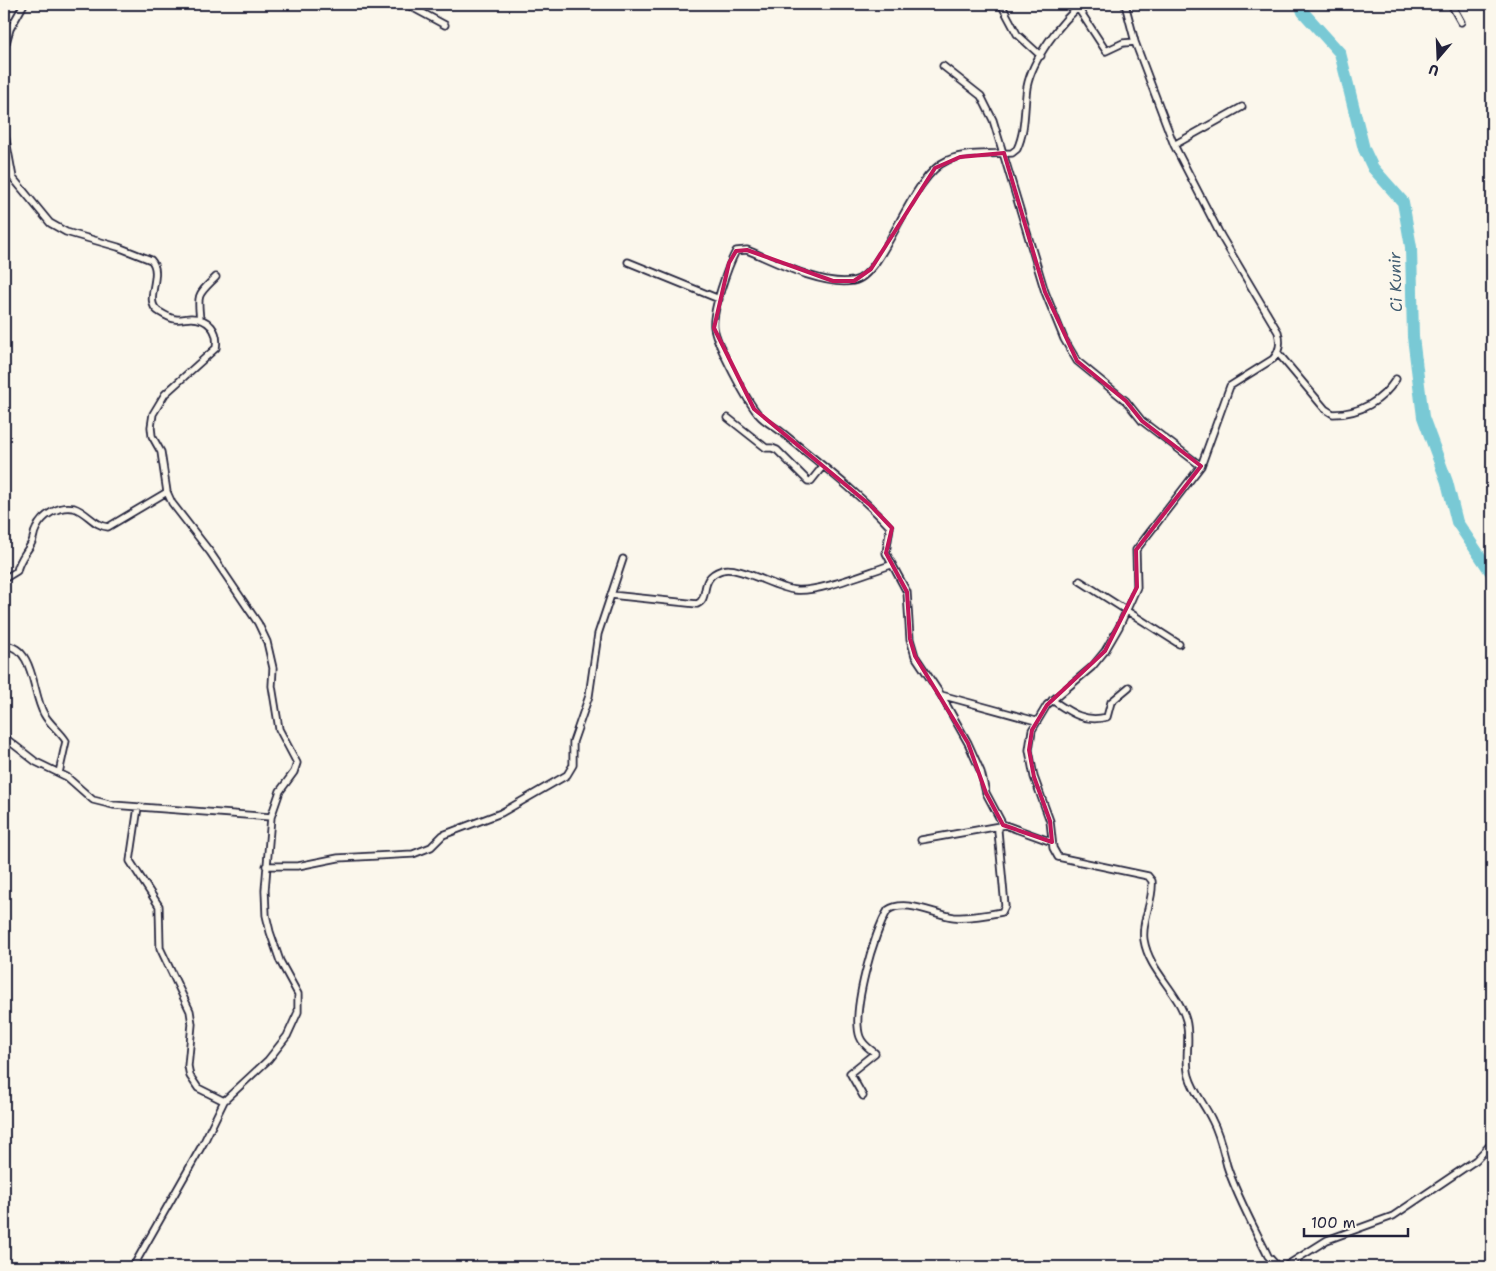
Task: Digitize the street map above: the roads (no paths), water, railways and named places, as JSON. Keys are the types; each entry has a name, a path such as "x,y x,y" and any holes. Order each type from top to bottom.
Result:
{"street":[{"path":"4,50 10,28 24,4"},
{"path":"406,4 446,25"},
{"path":"1001,4 1017,34 1041,56"},
{"path":"1126,4 1135,42 1174,145 1222,236 1278,332 1278,353 1273,359 1249,372 1230,386 1201,466 1136,550 1137,587 1128,610 1101,656 1078,680 1052,700 1036,721 1032,730 1029,750 1034,777 1050,821 1055,854 1063,860 1148,876 1152,881 1143,930 1146,949 1153,966 1178,1002 1186,1019 1189,1035 1188,1074 1194,1091 1212,1120 1228,1166 1256,1232 1268,1256 1278,1267"},
{"path":"1451,4 1461,22"},
{"path":"1002,826 986,794 981,772 968,743 941,695 915,656 910,639 907,592 886,553 890,527 870,505 761,417 754,409 716,336 714,322 729,263 736,251 742,250 832,281 854,281 870,269 910,201 934,168 947,160 960,157 1012,153 1019,144 1028,85 1041,56 1068,15 1080,6 1106,51 1123,43 1135,42"},
{"path":"944,66 981,96 993,120 1045,292 1064,339 1077,361 1126,401 1142,421 1201,466"},
{"path":"1174,145 1242,107"},
{"path":"4,129 13,178 50,223 66,232 118,247 151,260 156,271 152,302 156,310 177,320 200,319 210,325 216,332 216,348 175,384 153,414 151,427 161,452 167,492 172,503 210,552 258,623 269,648 279,728 297,763 294,772 280,791 271,817 266,866 266,915 280,961 298,994 300,1004 287,1036 268,1060 224,1101 204,1142 133,1267"},
{"path":"628,262 719,299"},
{"path":"200,319 198,298 200,292 216,277"},
{"path":"1278,353 1325,409 1334,414 1357,411 1368,406 1388,391 1396,379"},
{"path":"728,418 766,448 777,450 808,480 811,481 823,466"},
{"path":"4,579 17,572 20,560 32,542 39,522 52,512 64,508 75,509 100,525 108,527 167,492"},
{"path":"266,866 298,866 338,858 414,854 431,846 443,835 502,813 567,775 572,765 573,742 589,696 598,634 623,559"},
{"path":"611,595 700,603 704,594 705,584 710,576 723,570 735,570 782,587 802,590 891,565"},
{"path":"1080,581 1179,644"},
{"path":"4,645 13,648 22,655 28,666 44,714 66,741 59,773"},
{"path":"1052,700 1082,718 1098,720 1107,717 1112,702 1129,687"},
{"path":"941,695 1036,721"},
{"path":"4,737 36,762 67,776 93,800 113,805 271,817"},
{"path":"138,807 130,861 159,906 160,948 190,1011 192,1024 188,1066 190,1076 198,1088 224,1101"},
{"path":"863,1096 850,1073 875,1053 860,1039 858,1030 859,1006 874,943 886,914 891,908 912,907 957,917 1003,912 1005,906 998,831 1002,826"},
{"path":"921,840 1002,826 1052,842"},
{"path":"1284,1267 1327,1240 1393,1216 1468,1165 1492,1143"}],"waterway":[{"name":"Ci Kunir","path":"1300,4 1303,12 1340,53 1364,149 1373,168 1403,202 1411,247 1413,337 1423,417 1447,482 1457,522 1492,574"}]}
